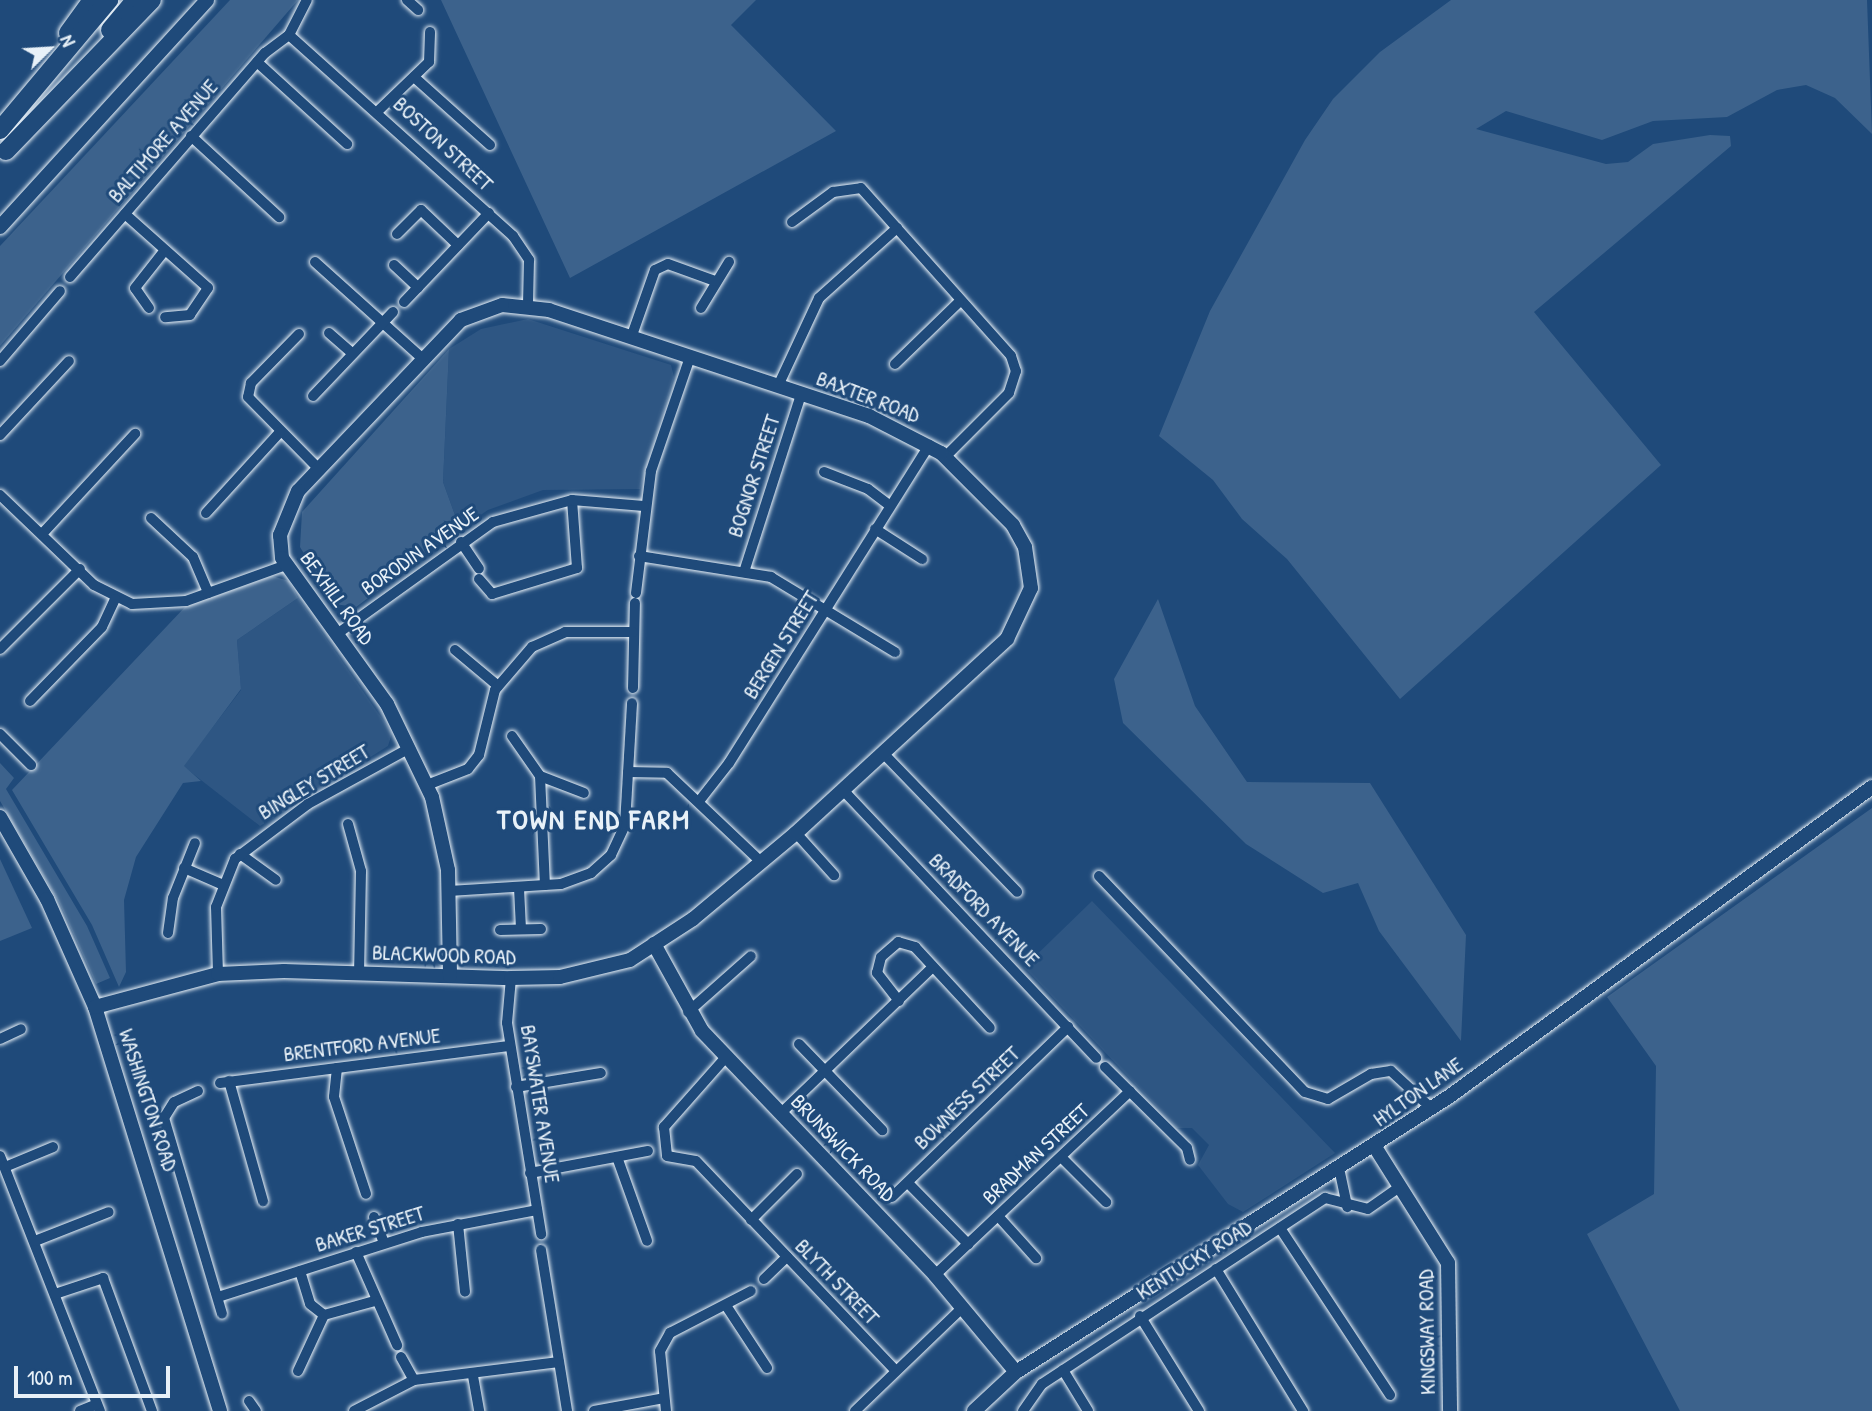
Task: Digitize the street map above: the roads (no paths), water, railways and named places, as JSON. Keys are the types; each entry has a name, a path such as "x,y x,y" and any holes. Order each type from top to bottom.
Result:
{"highway":[{"path":"0,122 92,0"},
{"path":"0,130 109,0"},
{"path":"3,155 135,0"},
{"path":"3,155 152,0"}],"street":[{"path":"0,227 207,0"},
{"path":"289,35 307,0"},
{"path":"407,0 418,10"},
{"path":"378,111 414,77 434,49 430,32"},
{"name":"BALTIMORE AVENUE","path":"70,277 257,62 289,35"},
{"name":"BOSTON STREET","path":"289,35 378,111 489,213 528,260 528,305"},
{"path":"257,62 347,144"},
{"path":"414,77 490,145"},
{"path":"191,136 279,217"},
{"path":"792,222 815,201 849,187 861,188 959,302 1011,356 1016,371 1009,393 945,457"},
{"path":"397,234 421,210 458,245"},
{"path":"404,302 489,213"},
{"path":"125,215 208,288 190,315 165,317"},
{"path":"778,386 818,298 897,228"},
{"path":"149,308 135,288 165,250"},
{"path":"316,262 422,358"},
{"path":"701,308 729,262"},
{"path":"631,338 655,270 668,264 715,281"},
{"path":"394,265 418,287"},
{"path":"0,361 60,291"},
{"path":"895,364 959,302"},
{"name":"BAXTER ROAD","path":"528,305 801,394 929,445 945,457 1013,525 1030,567 1029,599 1007,639 761,862"},
{"name":"BEXHILL ROAD","path":"450,976 449,891 426,785 410,748 337,634 286,565 280,535 284,515 319,469 422,358 481,310 528,305"},
{"path":"313,396 393,312"},
{"path":"329,332 352,353"},
{"path":"299,334 249,390 253,407 319,469"},
{"path":"633,688 635,598 644,506 661,433 690,357"},
{"path":"0,435 69,361"},
{"name":"BOGNOR STREET","path":"744,572 801,394"},
{"path":"206,513 280,432"},
{"path":"42,534 135,434"},
{"name":"BERGEN STREET","path":"700,800 827,608 929,445"},
{"path":"824,472 868,489 889,505"},
{"path":"461,542 492,594 576,568 572,500"},
{"name":"BORODIN AVENUE","path":"337,634 461,542 521,511 572,500 644,506"},
{"path":"2,501 115,598 168,606 286,565"},
{"path":"151,518 193,557 208,593"},
{"path":"875,529 922,559"},
{"path":"639,556 771,577 827,608 895,652"},
{"path":"0,649 80,569"},
{"path":"30,701 102,627 115,598"},
{"path":"426,785 468,769 479,755 498,686 518,658 545,638 565,632 633,632"},
{"path":"454,650 498,686"},
{"path":"449,891 545,885 592,873 611,855 625,825 632,703"},
{"path":"0,734 32,765"},
{"path":"512,736 540,776 545,885"},
{"name":"BINGLEY STREET","path":"218,974 213,933 221,884 240,854 410,748"},
{"path":"883,753 1017,892"},
{"path":"628,772 667,773 700,800 761,862"},
{"path":"540,776 584,793"},
{"name":"HYLTON LANE","path":"974,1411 1016,1372 1432,1109 1872,787"},
{"name":"BRADFORD AVENUE","path":"842,789 1101,1062 1187,1148 1190,1160"},
{"name":"WASHINGTON ROAD","path":"0,817 47,899 94,1007 193,1308 220,1411"},
{"path":"348,824 361,871 359,973"},
{"path":"796,833 834,875"},
{"path":"168,933 184,868 195,843"},
{"path":"240,854 276,880"},
{"name":"BLACKWOOD ROAD","path":"94,1007 218,974 359,973 511,978 579,975 613,967 654,944 761,862"},
{"path":"184,868 221,884"},
{"path":"1099,876 1305,1092 1328,1099 1371,1074 1391,1071 1432,1109"},
{"path":"519,888 521,929"},
{"path":"500,930 541,929"},
{"path":"899,1001 877,973 881,957 898,942 915,947 990,1028"},
{"name":"BRUNSWICK ROAD","path":"654,944 688,1012 726,1057 935,1275 1016,1372"},
{"path":"688,1012 751,956"},
{"path":"780,1114 933,967"},
{"name":"BAYSWATER AVENUE","path":"511,978 509,1046 541,1234"},
{"name":"BOWNESS STREET","path":"892,1197 1068,1027"},
{"path":"0,1039 21,1029"},
{"path":"799,1044 882,1130"},
{"name":"BRENTFORD AVENUE","path":"263,1201 225,1082 509,1046"},
{"name":"BLYTH STREET","path":"726,1057 664,1127 667,1156 696,1161 895,1370"},
{"path":"337,1068 334,1097 366,1194"},
{"path":"516,1087 601,1073"},
{"path":"198,1091 174,1102 164,1118 222,1314"},
{"name":"BRADMAN STREET","path":"935,1275 1130,1091"},
{"path":"5,1167 53,1147"},
{"name":"KINGSWAY ROAD","path":"1375,1147 1448,1264 1450,1411"},
{"path":"530,1173 648,1152"},
{"path":"0,1156 99,1407 80,1411"},
{"path":"617,1157 647,1241"},
{"path":"1062,1157 1106,1202"},
{"path":"1339,1168 1347,1206"},
{"path":"751,1220 797,1174"},
{"path":"908,1182 968,1244"},
{"name":"KENTUCKY ROAD","path":"1023,1411 1042,1384 1140,1316 1325,1198 1347,1206 1367,1209 1401,1186"},
{"name":"BAKER STREET","path":"218,1297 384,1243 458,1224 537,1210"},
{"path":"35,1241 109,1212"},
{"path":"998,1216 1036,1258"},
{"path":"374,1217 384,1243"},
{"path":"458,1224 466,1292"},
{"path":"1280,1228 1390,1395"},
{"path":"541,1250 567,1411"},
{"path":"356,1252 375,1301 397,1345"},
{"path":"764,1279 787,1257"},
{"path":"1216,1269 1303,1411"},
{"path":"300,1271 310,1304 324,1315"},
{"path":"55,1294 103,1278 152,1411"},
{"path":"666,1411 660,1351 670,1333 727,1307 751,1291"},
{"path":"298,1371 324,1315 375,1301"},
{"path":"727,1307 767,1368"},
{"path":"855,1411 963,1307"},
{"path":"1140,1316 1199,1411"},
{"path":"401,1357 414,1380"},
{"path":"354,1411 414,1380 473,1376 559,1362"},
{"path":"1063,1370 1088,1411"},
{"path":"473,1376 479,1411"},
{"path":"594,1411 664,1398"},
{"path":"249,1401 256,1411"}],"district":[{"name":"TOWN END FARM","path":"594,819"}]}
